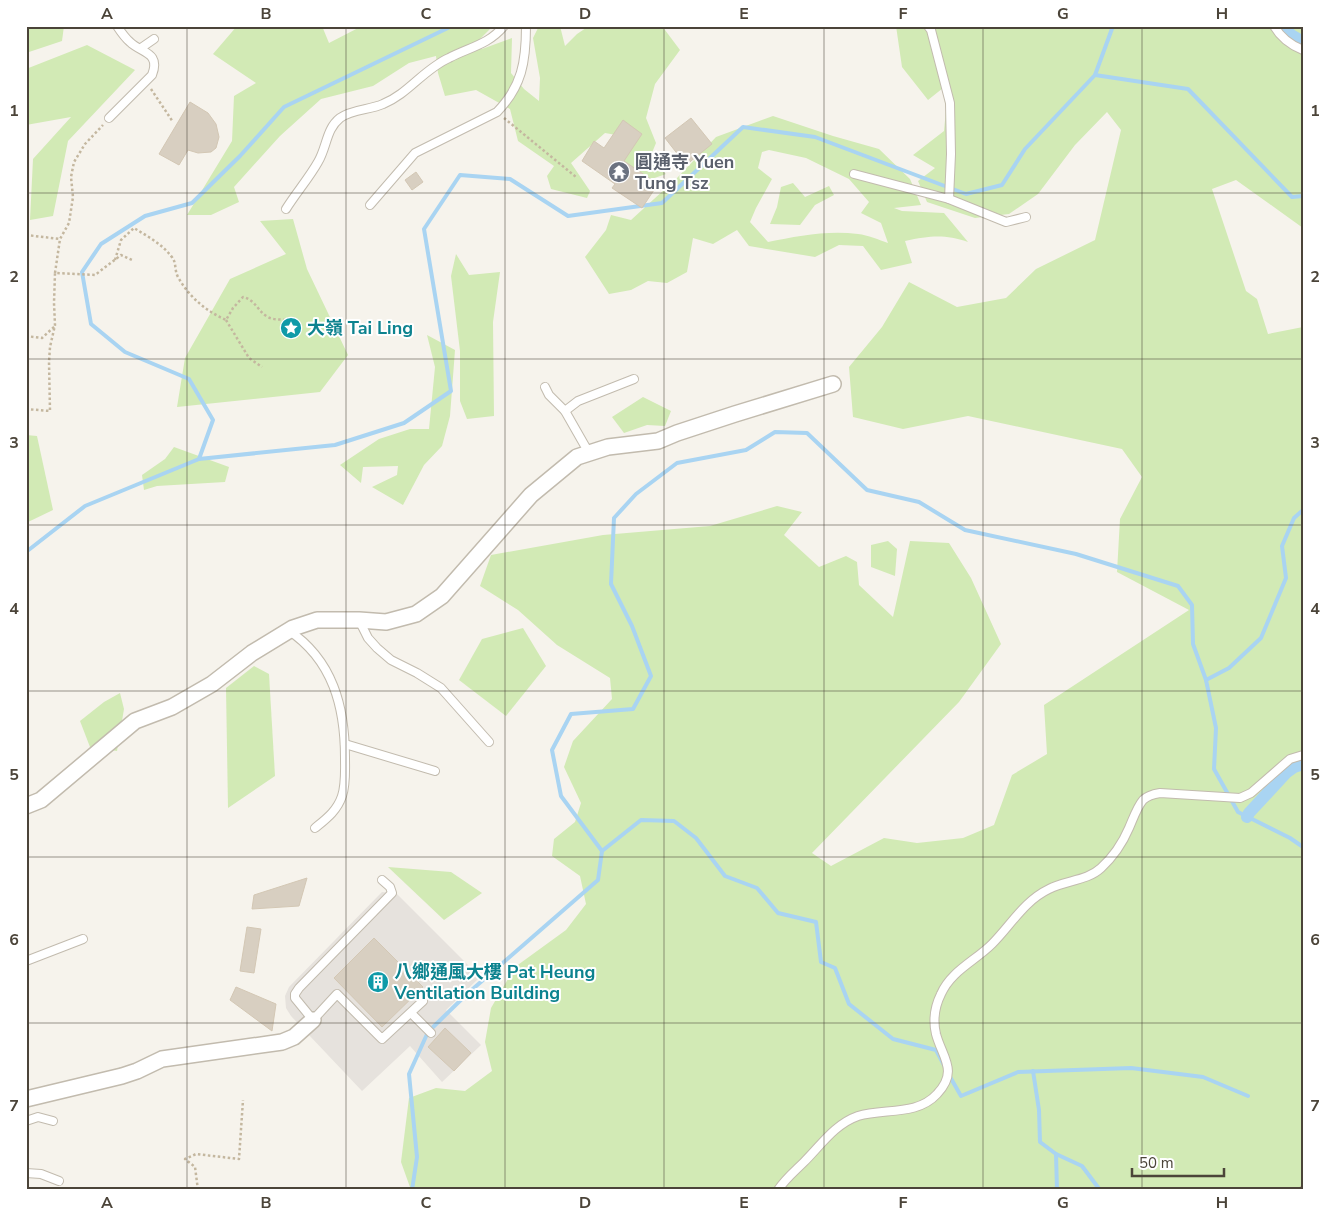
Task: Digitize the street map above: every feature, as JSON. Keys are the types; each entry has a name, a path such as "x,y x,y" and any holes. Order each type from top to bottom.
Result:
{"street":[{"path":"26,806 41,800 135,721 172,707 212,684 252,653 288,630 317,620 386,622 416,614 442,596 531,495 577,457 608,447 658,441 735,414 833,384"},
{"path":"26,1099 122,1076 162,1059 282,1042 294,1037 313,1020"}],"lane":[{"path":"109,118 152,75 154,65 152,57 145,50 132,44 117,26"},
{"path":"286,209 318,162 329,131 339,119 352,112 390,101 435,66 448,58 485,43 504,26"},
{"path":"370,205 415,153 497,112 507,102 523,71 526,53 526,26"},
{"path":"928,26 931,30 950,102 949,196"},
{"path":"1274,26 1283,38 1303,50"},
{"path":"141,48 154,39"},
{"path":"854,174 949,196 1006,222 1026,217"},
{"path":"565,411 578,401 634,379"},
{"path":"545,387 549,395 565,411 589,453"},
{"path":"359,620 368,638 377,648 391,660 441,688 489,742"},
{"path":"288,630 302,639 325,667 338,697 345,744 342,796 336,809 315,828"},
{"path":"345,744 435,770"},
{"path":"778,1190 786,1178 844,1122 860,1115 897,1111 926,1102 941,1089 947,1073 947,1060 937,1036 935,1017 942,990 958,972 992,944 1035,898 1049,888 1090,876 1101,868 1126,835 1143,800 1160,793 1240,798 1250,793 1290,759 1303,755"},
{"path":"382,880 390,887 392,893 295,994 295,998 313,1020 338,994 382,1039 423,1001"},
{"path":"26,961 83,939"},
{"path":"411,1013 431,1033"},
{"path":"26,1121 38,1117 53,1121"},
{"path":"26,1173 41,1174 59,1181"}],"path":[{"path":"145,82 159,99 173,122"},
{"path":"497,112 576,177"},
{"path":"26,409 50,411 50,348 55,325 56,273 60,239 68,223 73,197 71,176 74,162 85,144 109,118"},
{"path":"115,260 121,240 134,228 155,241 171,255 175,262 177,276 201,306 210,313 226,320 243,351 262,367"},
{"path":"26,235 60,239"},
{"path":"56,273 95,275 121,255 132,260"},
{"path":"226,320 233,308 243,297 249,298 257,304 267,317 297,324"},
{"path":"26,336 42,338 55,325"},
{"path":"198,1190 195,1167 185,1159 196,1154 239,1158 243,1100"},
{"path":"1296,1190 1303,1186"}],"shaded area":[{"name":"八鄉通風大樓 Pat Heung Ventilation Building","path":"382,892 397,894 480,977 446,1010 481,1045 442,1082 410,1046 362,1091 291,1016 286,1008 285,996 289,987"}],"green space":[{"path":"26,26 64,26 62,41 26,53"},
{"path":"237,26 322,26 329,43 362,26 493,26 475,44 482,49 512,38 511,73 524,89 539,101 540,78 533,38 539,26 560,26 565,46 577,34 589,26 662,26 680,50 655,84 646,118 656,143 649,160 666,174 640,183 600,160 622,136 605,133 571,163 590,191 587,198 551,189 547,176 554,166 518,141 510,109 476,90 445,96 438,73 436,56 409,63 373,86 321,99 280,136 234,187 239,202 211,215 187,215 232,141 234,96 256,83 213,54"},
{"path":"896,26 1303,26 1303,228 1236,180 1212,189 1246,291 1257,299 1268,334 1303,327 1303,1190 411,1190 401,1162 409,1098 436,1088 465,1091 492,1071 485,1042 491,1008 515,967 566,930 586,904 580,876 552,856 554,839 575,822 581,803 564,767 573,741 612,699 610,678 557,645 518,610 480,586 491,555 603,535 710,526 777,506 802,512 784,535 819,567 846,556 857,562 859,585 893,617 910,541 949,543 971,578 1001,644 959,702 812,853 831,866 884,838 917,843 963,838 994,825 1012,775 1047,754 1044,705 1189,610 1117,572 1120,519 1142,477 1122,449 968,416 903,429 853,417 849,367 882,327 909,282 957,307 1006,298 1036,269 1095,240 1121,130 1107,112 1075,145 1038,194 1009,214 975,218 927,202 918,181 935,168 913,155 944,131 946,110 943,88 928,100 902,67"},
{"path":"87,45 135,70 68,141 53,216 30,220 33,159 71,117 26,125 26,69"},
{"path":"773,116 879,149 910,179 921,205 894,208 902,211 944,213 968,242 937,237 905,241 912,263 881,270 863,246 839,245 815,257 749,246 737,230 713,244 693,238 687,272 667,283 648,281 631,290 609,294 585,257 606,230 611,215 631,220 677,178 716,137","holes":["769,150 806,158 849,179 869,202 861,213 881,223 888,243 870,236 847,233 824,233 768,242 750,222 772,179 758,168 762,152"]},
{"path":"793,183 805,197 829,186 834,195 815,205 800,225 770,224 777,207 781,187"},
{"path":"293,219 307,269 348,355 320,392 177,407 185,358 230,279 286,254 260,221"},
{"path":"456,254 469,275 500,272 493,322 494,416 467,419 460,401 460,351 451,276"},
{"path":"427,335 455,350 450,416 442,446 424,465 403,505 372,487 397,475 398,466 363,467 361,483 340,465 379,439 410,429 429,429 435,367"},
{"path":"643,397 671,411 665,426 647,425 624,433 612,417"},
{"path":"26,435 37,436 53,510 26,523"},
{"path":"174,447 229,467 225,482 157,486 144,490 142,475 165,459"},
{"path":"888,541 897,549 895,576 871,567 871,545"},
{"path":"523,628 546,666 506,716 459,680 482,639"},
{"path":"254,666 269,674 275,776 228,808 226,688"},
{"path":"120,693 124,709 117,751 90,747 80,721 104,702"},
{"path":"388,867 451,872 482,893 444,920"}],"building":[{"path":"190,102 208,113 216,124 219,137 216,148 211,152 198,153 188,150 179,165 159,154"},
{"path":"691,118 712,144 686,165 665,138"},
{"name":"圓通寺 Yuen Tung Tsz","path":"623,120 642,134 624,161 658,184 642,208 612,188 615,184 582,161 594,141 604,148"},
{"path":"416,172 423,182 412,190 405,180"},
{"path":"307,878 299,906 252,909 254,895"},
{"path":"247,927 261,929 254,973 240,971"},
{"name":"八鄉通風大樓 Pat Heung Ventilation Building","path":"374,938 423,987 382,1027 334,978"},
{"path":"236,987 276,1004 272,1031 230,1000"},
{"path":"445,1028 471,1053 454,1071 428,1047"}],"waterway":[{"path":"26,552 85,506 199,459 213,420 189,379 125,352 91,324 82,272 101,244 145,216 192,203 240,156 284,107 452,26"},
{"path":"1095,75 1113,26"},
{"path":"1283,26 1291,35 1303,42"},
{"path":"199,459 335,445 404,423 451,391 424,229 460,175 510,179 568,216 662,203 743,127 815,137 966,194 1002,185 1025,149 1095,75 1188,89 1292,197 1303,196"},
{"path":"602,851 561,796 552,750 571,714 633,709 651,676 632,626 611,584 614,518 636,494 677,463 746,450 775,432 807,433 867,490 919,502 965,530 1076,554 1178,586 1192,605 1193,644 1206,680 1216,728 1214,769 1238,812 1290,838 1303,847"},
{"path":"1206,680 1229,668 1261,638 1286,578 1282,546 1294,518 1303,510"},
{"path":"1247,817 1287,772 1303,764"},
{"path":"412,1190 417,1157 409,1074 428,1032 467,994 598,880 602,851 641,820 674,821 696,838 725,876 757,888 778,913 816,922 821,962 835,968 849,1004 893,1039 936,1050 945,1067"},
{"path":"949,1075 961,1096 1018,1072 1131,1068 1203,1077 1248,1096"},
{"path":"1033,1071 1039,1110 1040,1142 1056,1154 1082,1166 1100,1190"},
{"path":"1056,1154 1057,1190"}],"place":[{"name":"圓通寺 Yuen Tung Tsz","path":"619,172"},
{"name":"大嶺 Tai Ling","path":"291,328"},
{"name":"八鄉通風大樓 Pat Heung Ventilation Building","path":"378,982"}]}
